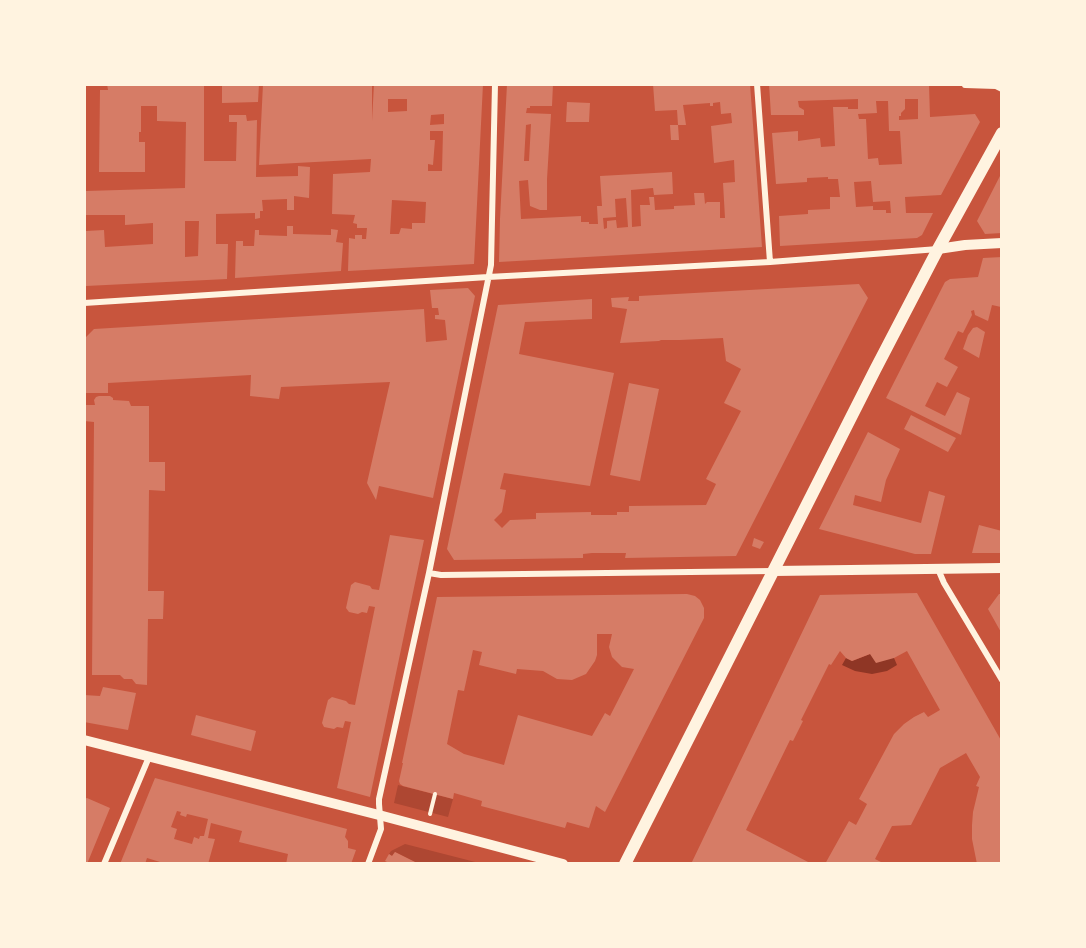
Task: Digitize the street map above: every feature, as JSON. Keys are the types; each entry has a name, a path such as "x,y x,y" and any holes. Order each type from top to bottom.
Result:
{"main road":[{"path":"625,864 875,370 1002,133"}],"street":[{"path":"368,864 381,829 379,799 429,573 491,265 495,84"},
{"path":"758,84 770,262"},
{"path":"965,84 965,86 996,86 1002,89"},
{"path":"84,303 488,277 770,262 1002,243"},
{"path":"938,568 944,583 1002,680"},
{"path":"429,573 441,575 1002,568"},
{"path":"84,740 563,864"},
{"path":"104,864 149,757"}],"shaded area":[{"path":"870,654 894,658 897,665 887,671 872,674 855,671 842,665 846,658 852,661"},
{"path":"398,785 453,799 448,817 394,803"},
{"path":"405,844 483,864 419,864 395,852 392,856 389,854"}],"building":[{"path":"107,84 204,84 204,161 236,161 237,122 229,122 229,115 246,115 247,121 257,120 256,177 298,176 298,166 310,167 309,198 294,196 294,210 287,210 287,199 262,200 263,211 260,211 260,218 255,219 255,213 216,214 216,244 228,244 227,279 86,286 86,231 104,230 105,247 153,244 153,223 125,225 125,215 86,215 86,191 185,188 186,122 157,121 157,106 141,106 139,142 145,142 145,172 99,172 100,90 108,90","holes":["185,221 199,221 198,256 185,257"]},
{"path":"222,84 259,84 258,102 222,103"},
{"path":"263,84 372,84 372,121 374,84 483,84 474,264 348,271 349,238 355,239 355,235 362,235 362,239 366,239 367,228 357,228 357,224 353,223 355,215 332,214 333,174 370,172 371,159 259,165","holes":["388,99 407,99 407,111 388,112","444,114 444,124 430,125 431,115","430,131 443,131 442,171 428,171 428,164 433,165 435,140 430,140","392,200 426,202 425,223 412,223 412,229 401,228 399,234 390,234"]},
{"path":"507,84 553,84 552,106 530,106 526,113 551,114 547,210 530,206 528,180 519,181 521,219 581,216 581,222 598,224 597,206 602,206 600,176 672,172 673,194 654,195 653,188 631,190 632,227 641,226 640,205 650,205 649,197 654,197 655,210 674,209 674,206 695,205 694,193 704,193 705,204 720,202 720,218 725,218 723,183 735,182 734,160 714,163 711,126 732,123 731,113 721,114 720,102 713,103 713,106 710,106 710,103 683,105 686,125 678,125 677,110 655,111 653,84 750,84 762,247 499,262","holes":["531,124 529,161 524,161 526,125","626,198 628,227 617,228 616,220 607,221 607,228 604,229 603,218 616,217 615,199"]},
{"path":"769,84 929,84 930,117 975,114 980,122 941,195 905,197 906,213 933,213 922,235 917,238 780,246 779,216 808,214 808,210 830,209 830,197 840,197 838,179 807,178 807,182 776,184 772,133 798,131 798,141 820,138 821,147 835,146 833,107 858,109 858,99 798,101 799,107 804,110 804,115 771,115","holes":["905,99 918,99 918,119 899,120 899,116 905,109","876,101 888,101 889,131 900,131 902,164 879,165 878,158 868,159 866,119 859,119 858,114 877,113","871,181 873,202 890,201 891,213 886,213 886,210 873,210 873,206 856,207 854,182"]},
{"path":"567,102 590,103 589,122 566,122"},
{"path":"670,125 678,125 679,140 671,140"},
{"path":"1002,172 1002,233 985,234 977,221"},
{"path":"287,226 293,226 293,234 331,235 331,229 338,230 336,242 343,243 341,271 235,278 236,241 243,241 243,246 254,246 255,230 259,230 259,235 287,236"},
{"path":"1002,257 1001,307 992,305 988,321 975,315 974,310 971,311 972,315 963,333 958,331 944,359 958,367 947,387 937,382 925,406 945,416 957,392 970,398 961,435 886,398 945,282 950,279 978,277 983,258"},
{"path":"859,284 868,298 736,556 625,558 626,553 592,553 583,554 583,558 454,560 447,549 498,305 592,299 592,319 525,322 519,354 614,373 590,486 504,473 500,489 506,490 502,512 494,520 502,528 510,520 536,519 536,513 591,512 591,515 617,515 617,512 629,512 629,506 706,505 716,484 706,479 741,411 724,403 741,369 726,361 723,338 620,343 627,309 612,307 611,298 629,297 628,301 639,301 639,296"},
{"path":"468,288 475,296 433,498 379,486 376,500 367,483 390,382 281,387 279,399 250,396 251,375 108,383 108,393 84,393 85,338 94,329 424,309 426,342 447,340 445,320 435,319 435,315 439,315 438,308 432,308 430,290"},
{"path":"977,327 985,332 979,358 963,349 968,335 973,328"},
{"path":"629,383 659,389 640,481 610,475"},
{"path":"99,396 110,396 113,400 129,401 131,406 149,406 149,462 165,462 165,491 149,490 148,591 164,591 163,619 148,619 147,685 136,684 132,679 124,679 120,675 92,675 94,422 84,421 84,405 95,405 94,400"},
{"path":"911,415 956,438 948,452 904,429"},
{"path":"868,432 900,449 886,480 881,502 855,495 853,505 921,523 929,491 945,496 931,554 915,554 819,529"},
{"path":"979,525 1002,531 1002,553 972,553"},
{"path":"390,535 424,540 370,797 337,788 351,722 345,721 343,728 334,729 324,727 322,723 328,700 332,697 355,705 375,607 369,606 367,613 358,614 349,612 346,608 351,585 355,582 379,590"},
{"path":"754,538 764,542 760,549 752,546"},
{"path":"917,593 1002,742 1002,864 977,864 972,825 979,787 976,786 980,777 966,753 940,768 911,825 892,826 875,859 885,864 825,864 849,821 856,825 867,804 859,799 894,734 914,717 924,712 928,717 940,710 907,651 894,658 876,663 870,654 852,661 840,651 831,665 829,664 793,741 790,740 746,830 812,864 691,864 820,595"},
{"path":"687,594 700,600 704,608 704,618 605,812 596,806 589,828 567,822 565,828 481,806 482,801 454,793 453,799 400,784 402,763 437,597","holes":["597,634 612,634 609,647 612,657 622,667 634,669 610,716 605,713 592,736 518,715 504,765 464,754 447,744 458,690 464,691 473,650 482,652 479,665 516,674 517,669 543,671 557,679 572,680 586,674 595,661"]},
{"path":"999,594 1002,594 1002,634 988,609"},
{"path":"103,687 136,693 128,730 84,722 84,695 100,696"},
{"path":"196,715 256,731 251,751 191,735"},
{"path":"155,778 347,829 345,837 348,841 348,848 356,850 351,864 286,864 288,854 239,842 242,831 211,823 208,838 215,839 208,864 159,864 160,862 147,858 145,864 120,864","holes":["177,811 181,812 180,815 186,817 187,814 208,819 204,836 200,836 199,839 194,837 192,844 174,839 177,829 171,827"]},
{"path":"87,798 110,808 87,864 84,864 84,799"},
{"path":"395,852 419,864 388,864 385,861 389,854 392,856"}]}
